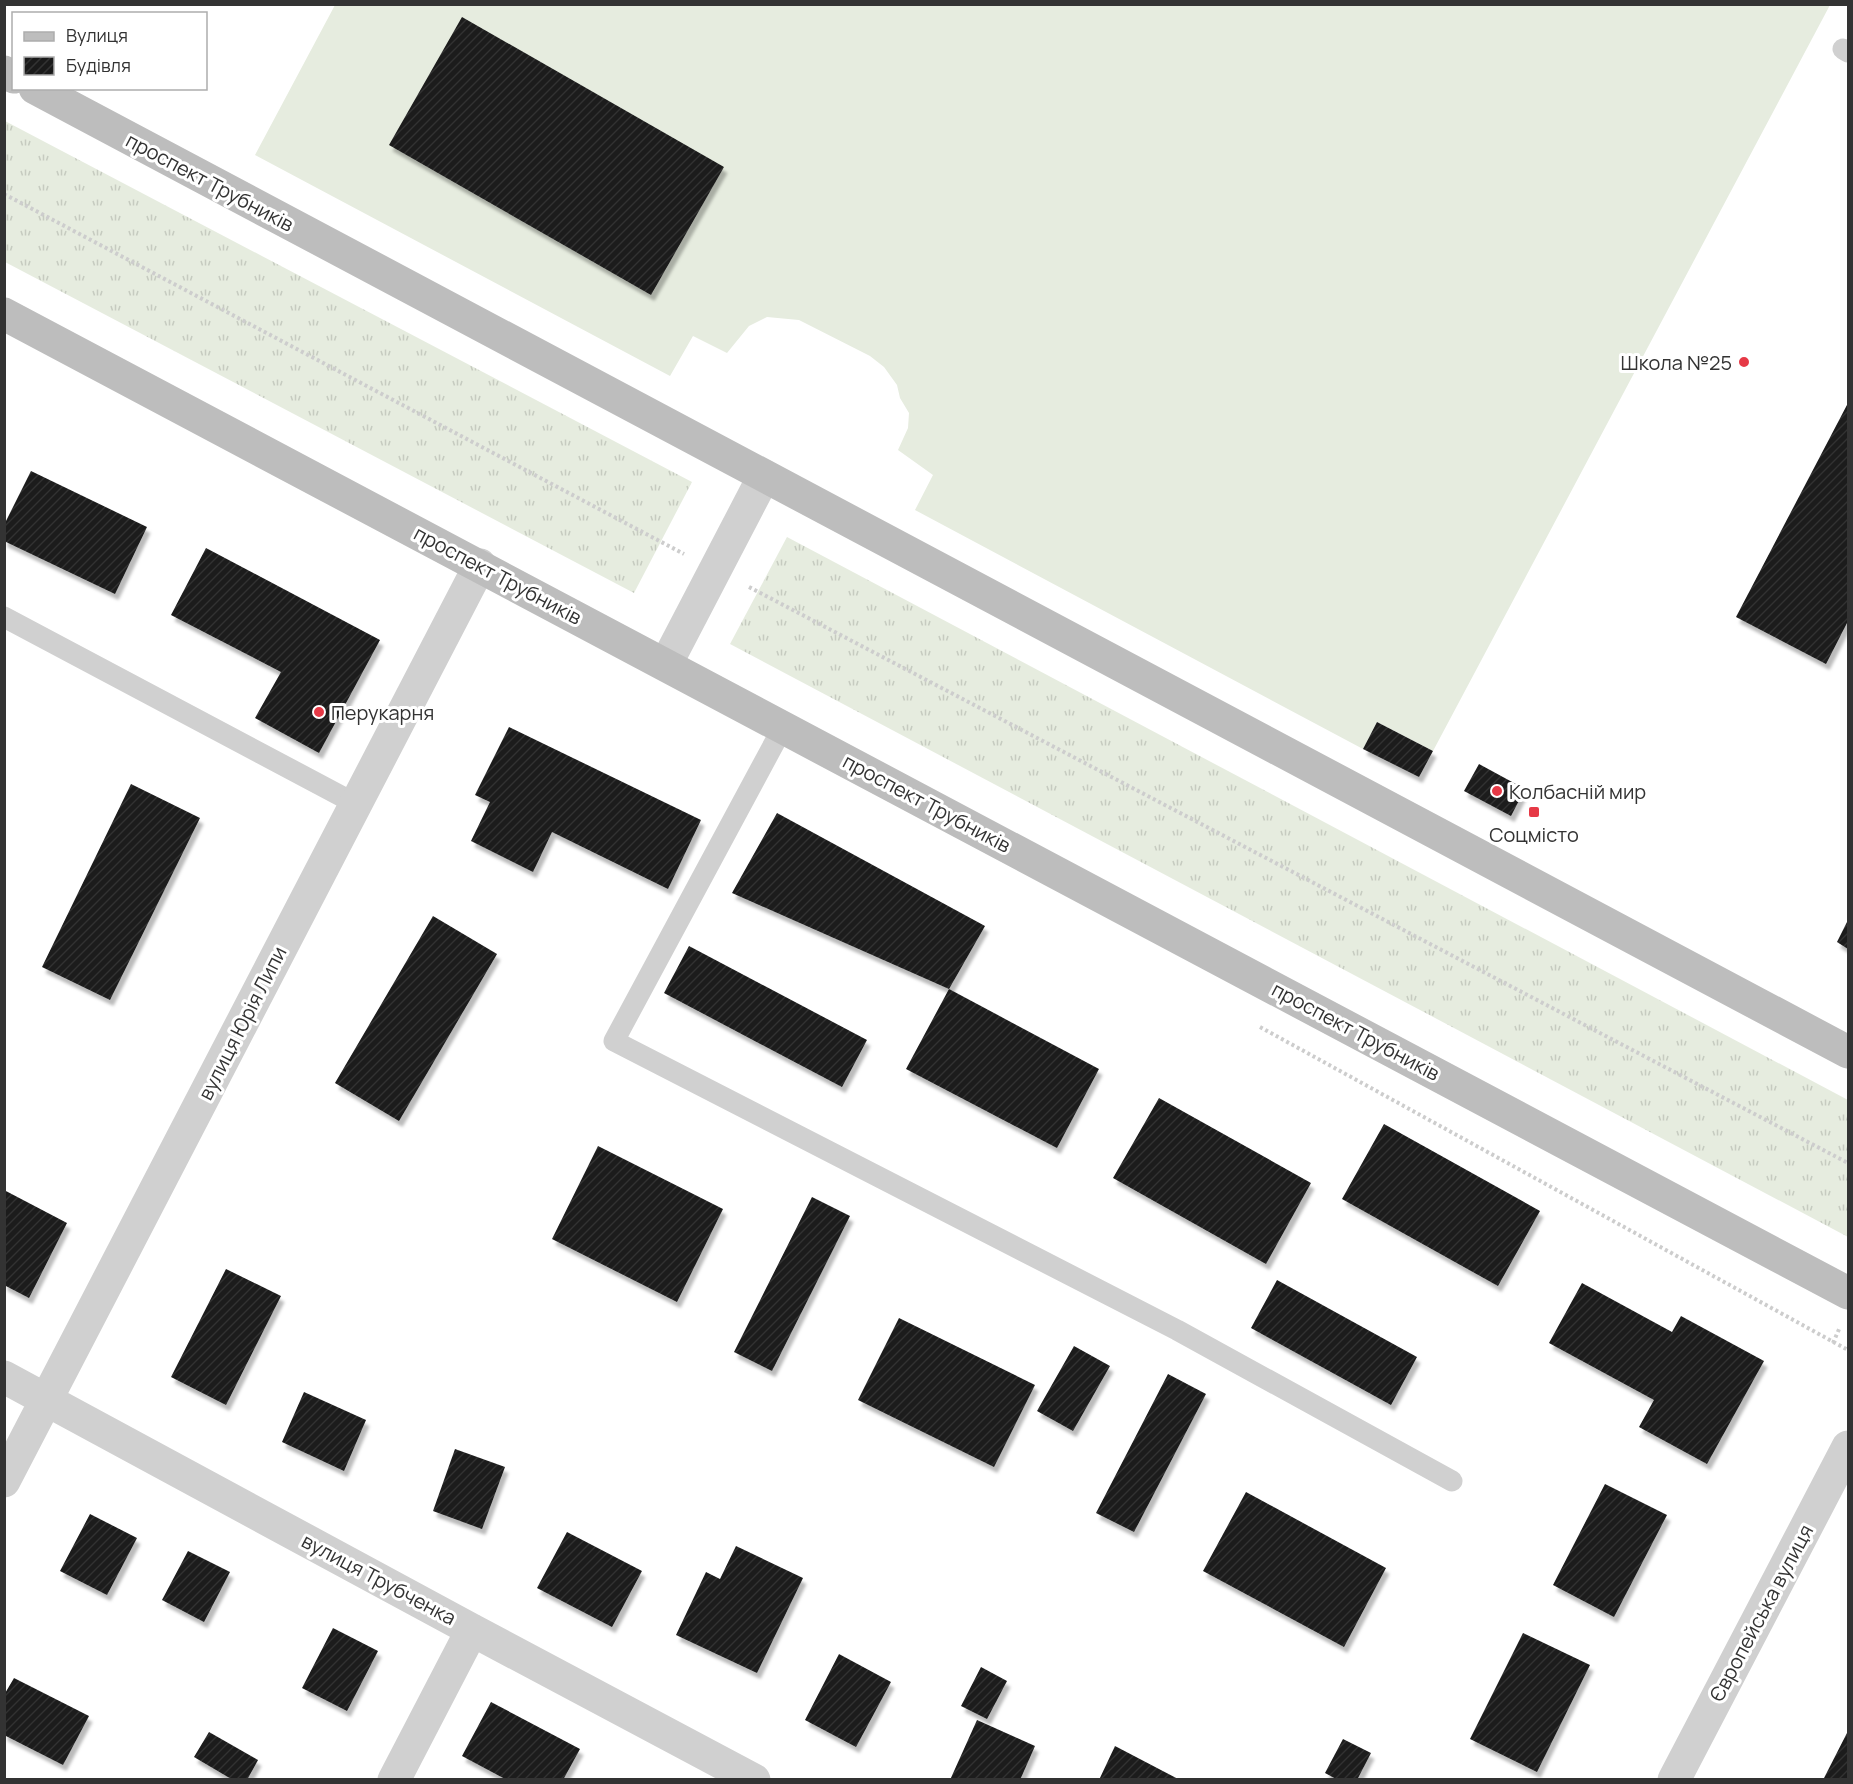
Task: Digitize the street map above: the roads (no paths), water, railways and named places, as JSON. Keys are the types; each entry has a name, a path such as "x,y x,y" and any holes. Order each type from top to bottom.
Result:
{"main road":[{"name":"проспект Трубників","path":"39,90 1848,1052"},
{"name":"проспект Трубників","path":"4,314 1848,1293"}],"street":[{"path":"666,664 764,476"},
{"name":"вулиця Юрія Липи","path":"4,1481 480,565"},
{"name":"вулиця Трубченка","path":"4,1377 472,1630 754,1779"},
{"name":"Європейська вулиця","path":"1674,1779 1848,1447"},
{"path":"394,1779 472,1630"}],"lane":[{"path":"4,616 356,804"},
{"path":"783,726 614,1041 1177,1330 1452,1481"}],"place":[{"name":"Школа №25","path":"1744,362"},
{"name":"Перукарня","path":"319,712"},
{"name":"Колбасній мир","path":"1497,791"},
{"name":"Соцмісто","path":"1534,812"}]}
